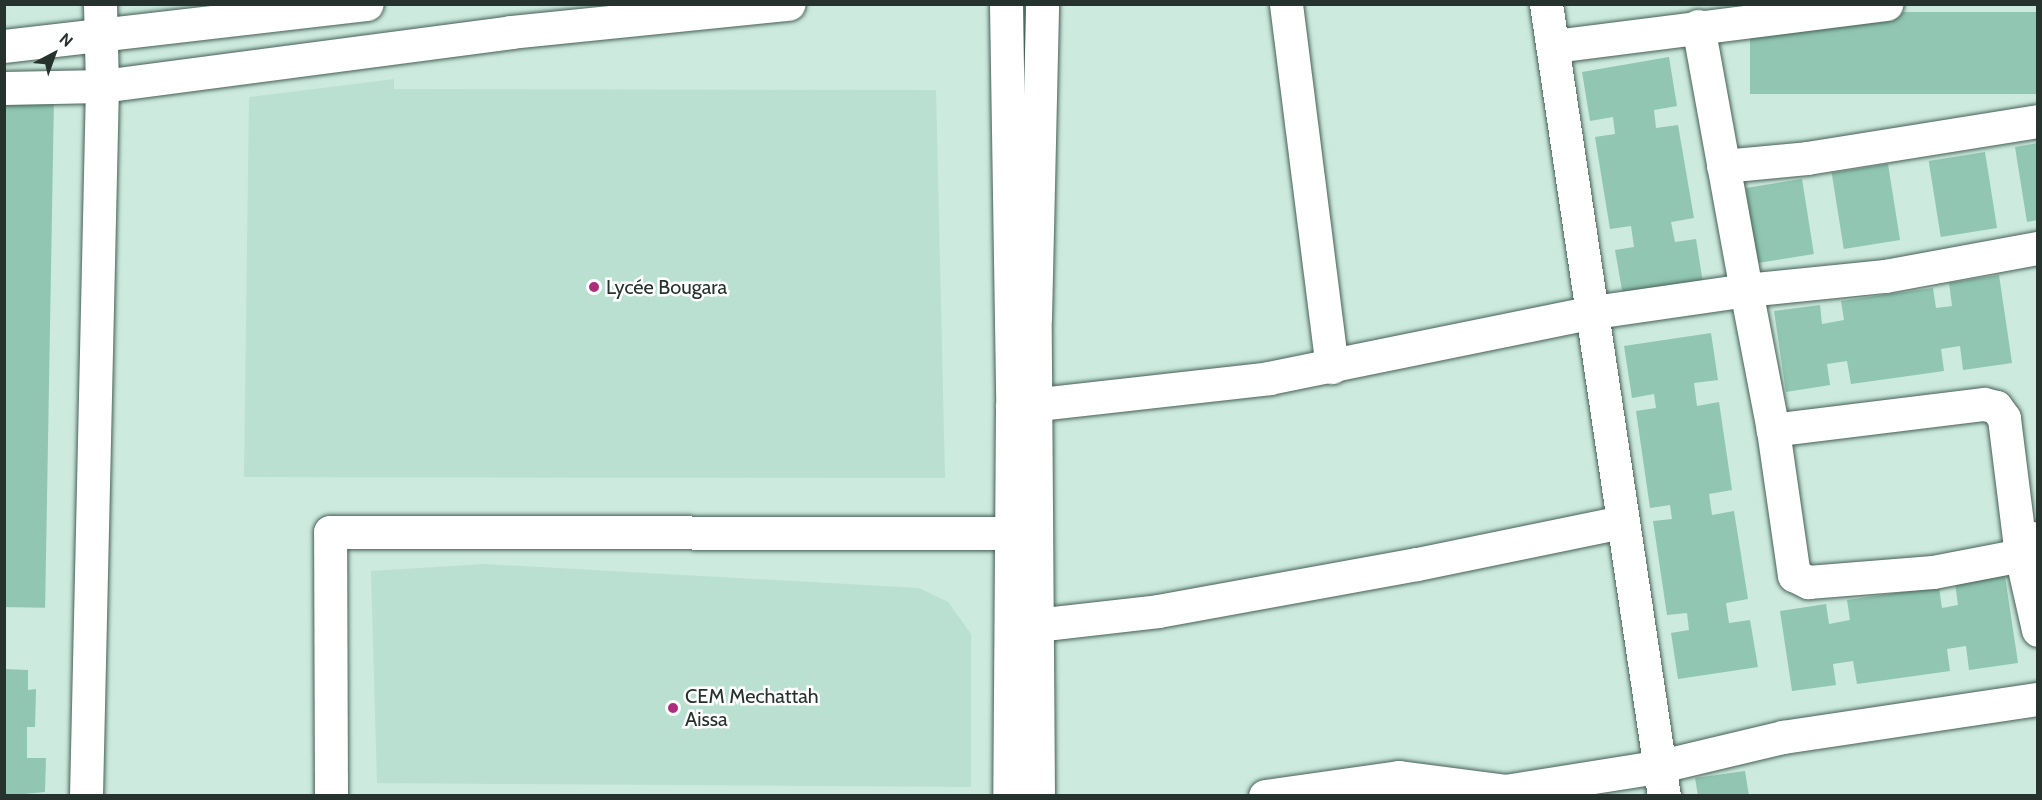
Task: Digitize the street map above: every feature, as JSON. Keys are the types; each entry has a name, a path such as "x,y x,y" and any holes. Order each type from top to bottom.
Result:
{"street":[{"path":"86,795 102,86 99,37 100,4"},
{"path":"4,46 99,37 367,4"},
{"path":"4,88 102,86 499,34 789,4"},
{"path":"1006,4 1036,625 1038,795"},
{"path":"1009,795 1011,533 1024,407 1042,4"},
{"path":"1286,4 1332,367"},
{"path":"1546,4 1554,46 1572,197 1594,312 1621,522 1660,781"},
{"path":"1554,46 1886,4"},
{"path":"1698,26 1722,166 1773,430 1790,562 1794,575 1808,582 1933,572 2029,543"},
{"path":"1722,166 1807,158 2037,121"},
{"path":"1024,407 1332,367 1594,312 1746,290 1885,276 2037,248"},
{"path":"1773,430 1984,404 1996,407 2004,418 2029,543 2037,630"},
{"path":"1036,625 1158,611 1417,564 1621,522"},
{"path":"331,795 330,532 1011,533"},
{"path":"1265,795 1400,786 1505,791 1660,781 1783,737 2037,699"}],"shaded area":[{"name":"Lycée Bougara","path":"394,79 394,89 936,90 945,478 244,477 249,97"},
{"name":"CEM Mechattah Aissa","path":"485,564 919,588 948,602 971,634 971,787 377,783 371,571"}],"building":[{"path":"1750,12 2038,12 2038,94 1750,94"},
{"path":"1669,57 1677,106 1654,110 1656,128 1678,125 1694,218 1671,222 1675,242 1696,239 1703,283 1623,296 1615,250 1634,247 1631,226 1610,229 1595,137 1615,134 1613,117 1590,121 1582,72"},
{"path":"4,97 54,98 45,608 4,607"},
{"path":"2038,143 2038,220 2027,222 2015,147"},
{"path":"1985,152 1997,228 1941,237 1929,161"},
{"path":"1888,164 1900,240 1844,249 1832,173"},
{"path":"1802,179 1814,254 1758,263 1746,188"},
{"path":"1999,275 2012,363 1963,370 1960,346 1941,349 1944,371 1851,384 1847,361 1827,364 1830,385 1786,392 1774,311 1820,305 1822,324 1844,320 1841,301 1933,288 1936,308 1952,306 1949,283"},
{"path":"1711,333 1718,380 1694,383 1697,406 1719,402 1732,490 1709,494 1712,515 1734,511 1748,599 1726,603 1729,623 1750,620 1758,667 1678,679 1671,633 1689,630 1687,613 1667,615 1653,521 1672,519 1670,505 1650,508 1636,411 1656,408 1654,394 1632,398 1624,346"},
{"path":"2005,576 2018,663 1969,670 1966,646 1947,649 1950,671 1857,684 1853,661 1833,664 1836,685 1792,691 1780,611 1826,604 1829,624 1850,620 1847,600 1939,587 1942,608 1958,605 1955,583"},
{"path":"4,669 28,670 28,690 36,689 35,727 27,727 27,758 46,758 45,792 4,796"},
{"path":"1745,771 1749,796 1698,796 1695,778"}],"place":[{"name":"Lycée Bougara","path":"594,287"},
{"name":"CEM Mechattah Aissa","path":"673,708"}]}
